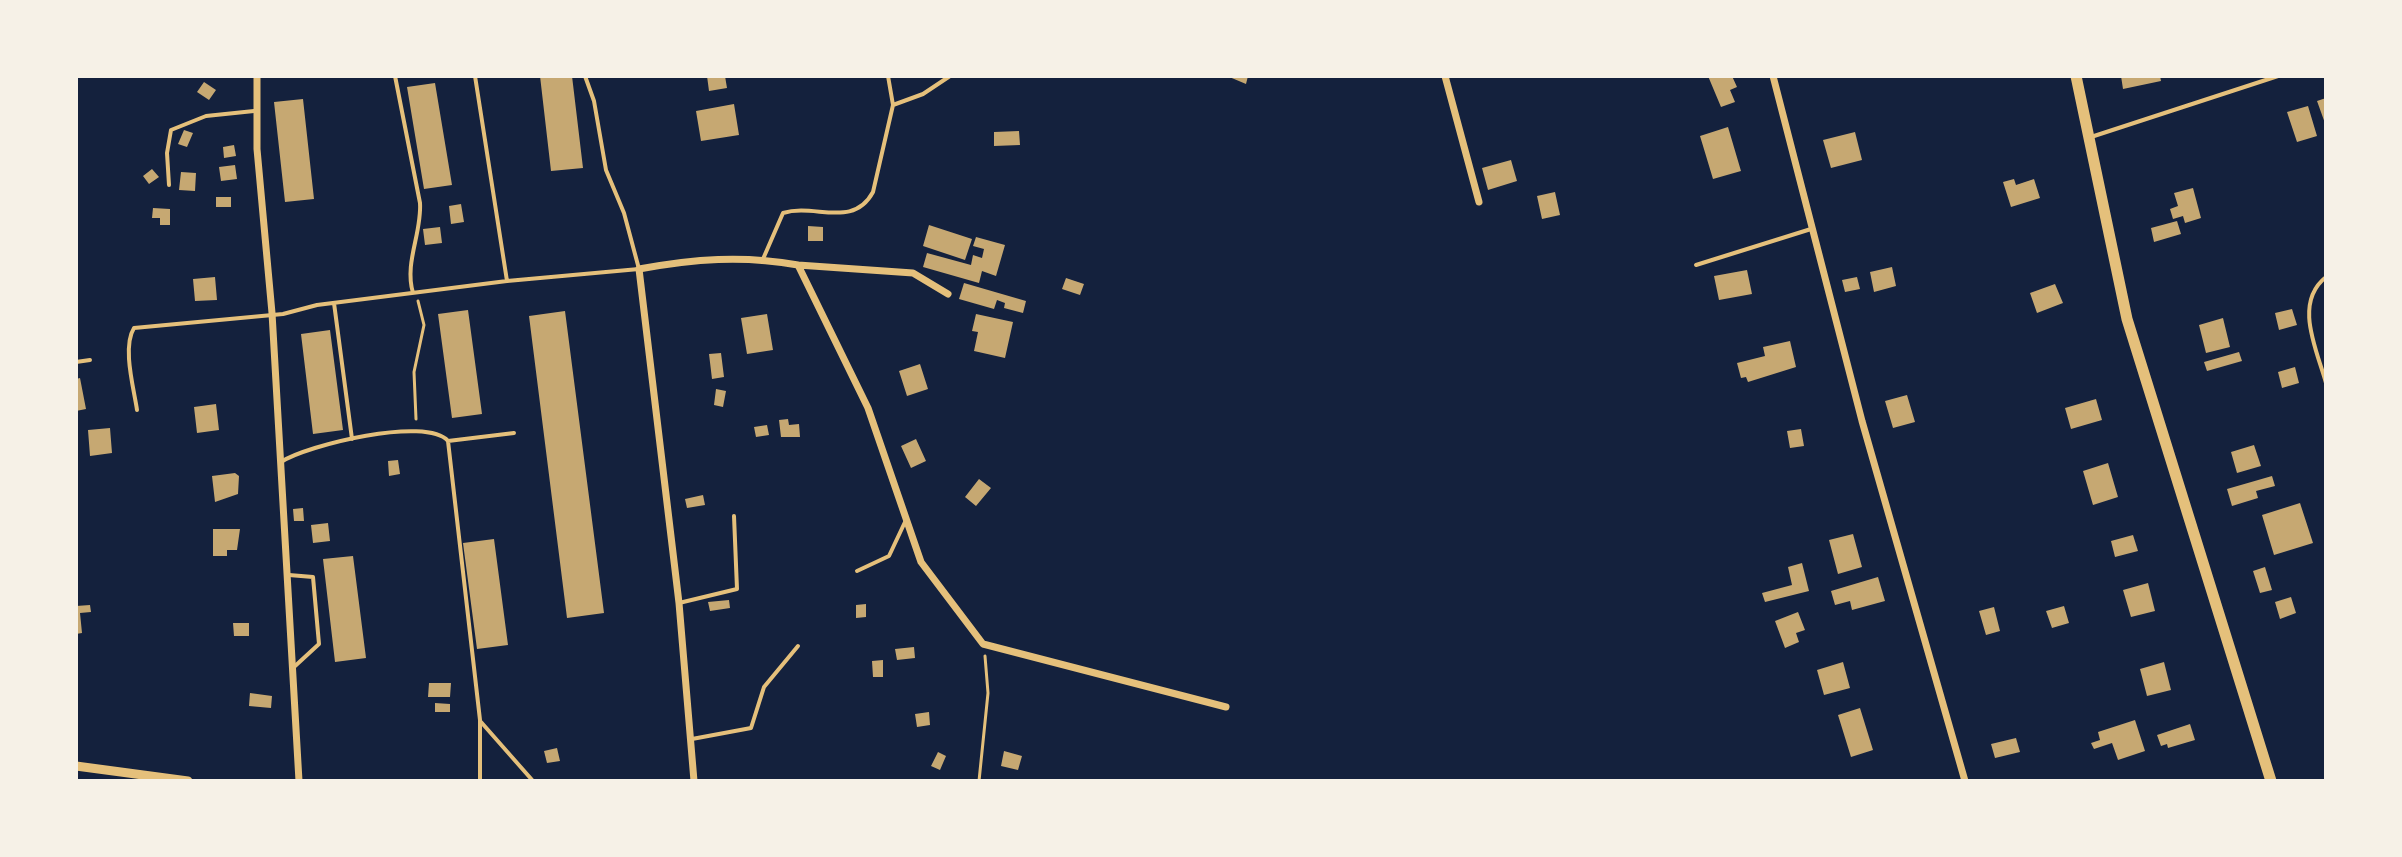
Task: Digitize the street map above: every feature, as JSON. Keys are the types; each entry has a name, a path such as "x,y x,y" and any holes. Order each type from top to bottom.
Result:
{"main road":[{"path":"2076,76 2127,319 2271,781"}],"street":[{"path":"257,76 254,111 272,313 299,781"},
{"path":"1445,76 1479,202"},
{"path":"1773,76 1862,421 1965,781"},
{"path":"694,781 679,603 639,269 734,257 763,259 798,265 913,273 948,294"},
{"path":"798,265 868,408 921,562 983,644 1226,707"},
{"path":"76,766 188,781"}],"lane":[{"path":"395,76 420,213 409,275 413,293"},
{"path":"475,76 507,281"},
{"path":"137,410 130,355 130,334 134,328 283,314 334,303 507,281 639,269 624,213 606,170 594,101 585,76"},
{"path":"763,259 783,213 792,210 843,214 857,212 867,204 873,192 893,105 888,76"},
{"path":"893,105 923,94 950,76"},
{"path":"2088,138 2278,76"},
{"path":"169,185 171,130 206,116 254,111"},
{"path":"1696,265 1813,229"},
{"path":"2326,277 2315,286 2308,311 2326,383"},
{"path":"334,303 352,439"},
{"path":"76,362 90,360"},
{"path":"279,463 307,447 352,439 416,431 437,432 448,441 480,720 480,781"},
{"path":"448,441 514,433"},
{"path":"679,603 737,589 734,516"},
{"path":"857,571 889,556 906,520"},
{"path":"286,575 313,577 320,638 316,650 294,667"},
{"path":"692,739 751,728 764,687 798,646"},
{"path":"480,720 533,781"}],"path":[{"path":"413,293 424,325 414,372 416,431"},
{"path":"979,781 988,693 983,644"}],"building":[{"path":"540,76 572,76 583,168 551,171"},
{"path":"707,76 725,76 727,88 709,91"},
{"path":"1227,76 1248,76 1246,84"},
{"path":"1708,76 1732,76 1737,87 1730,90 1735,102 1721,107"},
{"path":"2121,76 2160,76 2161,81 2123,89"},
{"path":"204,82 216,90 209,100 197,92"},
{"path":"435,83 452,185 424,189 407,87"},
{"path":"2326,98 2326,126 2317,101"},
{"path":"303,99 314,199 285,202 274,102"},
{"path":"734,104 739,135 701,141 696,111"},
{"path":"2308,106 2317,136 2297,142 2287,112"},
{"path":"1728,127 1741,171 1713,179 1700,136"},
{"path":"184,130 193,133 187,147 178,144"},
{"path":"1019,131 1020,145 994,146 994,132"},
{"path":"1855,132 1862,160 1831,168 1823,140"},
{"path":"234,145 236,156 224,158 223,147"},
{"path":"1511,160 1517,181 1488,190 1482,168"},
{"path":"235,165 237,179 221,181 219,167"},
{"path":"152,169 159,177 149,184 143,176"},
{"path":"181,172 196,173 195,191 179,190"},
{"path":"2014,179 2016,185 2034,179 2040,198 2011,207 2003,182"},
{"path":"2193,188 2201,218 2185,223 2183,216 2173,219 2170,209 2178,206 2174,193"},
{"path":"1555,192 1560,215 1542,219 1537,196"},
{"path":"216,197 231,197 231,207 216,207"},
{"path":"461,204 464,222 451,224 449,206"},
{"path":"153,208 170,209 170,225 160,225 160,218 152,218"},
{"path":"2177,221 2181,234 2154,242 2151,228"},
{"path":"929,225 972,239 965,260 923,246"},
{"path":"808,226 823,227 823,241 808,241"},
{"path":"440,227 442,243 425,245 423,229"},
{"path":"976,237 1005,245 996,276 982,271 979,283 923,267 927,253 971,265 973,255 982,258 984,249 973,246"},
{"path":"1892,267 1896,286 1874,292 1870,272"},
{"path":"1747,270 1752,294 1719,300 1714,276"},
{"path":"215,277 217,300 195,301 193,279"},
{"path":"1857,277 1860,289 1845,292 1842,280"},
{"path":"1066,278 1084,284 1080,295 1062,289"},
{"path":"964,283 1026,301 1023,313 1004,308 1005,303 997,300 994,309 959,299"},
{"path":"2055,284 2063,303 2037,313 2030,293"},
{"path":"2292,309 2297,325 2279,330 2275,313"},
{"path":"468,310 482,414 452,418 438,314"},
{"path":"565,311 604,613 567,618 529,316"},
{"path":"767,314 773,350 747,354 741,318"},
{"path":"976,314 1013,322 1005,358 974,351 978,332 972,331"},
{"path":"2223,318 2230,347 2206,353 2199,325"},
{"path":"330,330 343,430 313,434 301,334"},
{"path":"1790,341 1796,367 1748,382 1746,377 1741,378 1737,363 1765,356 1763,347"},
{"path":"2239,352 2242,361 2207,371 2204,362"},
{"path":"721,353 724,377 712,379 709,354"},
{"path":"920,364 928,389 907,396 899,371"},
{"path":"2295,367 2299,383 2282,388 2278,372"},
{"path":"80,378 86,409 76,411 76,379"},
{"path":"716,389 726,391 723,407 714,405"},
{"path":"1907,395 1915,422 1893,428 1885,401"},
{"path":"2096,399 2102,420 2071,429 2065,408"},
{"path":"216,404 219,430 197,433 194,407"},
{"path":"788,419 789,425 799,424 800,437 781,437 779,420"},
{"path":"767,425 769,435 756,437 754,427"},
{"path":"110,428 112,453 90,456 88,430"},
{"path":"1801,429 1804,446 1790,448 1787,431"},
{"path":"916,439 926,461 911,468 901,446"},
{"path":"2254,445 2261,466 2237,473 2231,452"},
{"path":"398,460 400,474 389,476 388,461"},
{"path":"2108,463 2118,497 2093,505 2083,471"},
{"path":"235,473 239,476 238,494 215,502 212,476"},
{"path":"2272,476 2275,486 2256,491 2258,498 2232,506 2227,489"},
{"path":"979,479 991,488 976,506 965,497"},
{"path":"703,495 705,505 687,508 685,499"},
{"path":"2300,503 2313,543 2274,555 2262,515"},
{"path":"303,508 304,521 294,521 293,509"},
{"path":"328,523 330,541 313,543 311,525"},
{"path":"213,529 240,529 237,550 227,550 227,556 213,556"},
{"path":"1853,534 1862,567 1838,574 1829,540"},
{"path":"2133,535 2138,551 2115,557 2111,541"},
{"path":"494,539 508,645 477,649 463,543"},
{"path":"353,556 366,658 335,662 323,559"},
{"path":"1802,563 1809,591 1765,602 1762,593 1792,585 1788,567"},
{"path":"2265,567 2272,590 2260,593 2253,571"},
{"path":"1878,577 1885,601 1852,610 1850,601 1835,605 1831,591"},
{"path":"2148,583 2155,611 2131,617 2123,590"},
{"path":"2291,597 2296,613 2280,619 2275,602"},
{"path":"729,600 730,608 710,611 708,602"},
{"path":"866,604 866,617 856,618 856,605"},
{"path":"90,605 91,612 80,613 82,633 76,634 76,606"},
{"path":"2064,606 2069,623 2052,628 2046,611"},
{"path":"1994,607 2000,631 1986,635 1979,611"},
{"path":"1798,612 1805,630 1796,633 1799,642 1785,648 1775,621"},
{"path":"233,623 249,623 249,636 234,636"},
{"path":"914,647 915,658 897,660 895,649"},
{"path":"883,660 883,677 873,677 872,661"},
{"path":"1843,662 1850,688 1824,695 1817,670"},
{"path":"2164,662 2171,690 2147,696 2140,669"},
{"path":"429,683 451,683 450,697 428,697"},
{"path":"250,693 272,696 271,708 249,706"},
{"path":"435,703 450,704 450,712 435,712"},
{"path":"1860,708 1873,750 1851,757 1838,715"},
{"path":"929,712 930,725 917,727 915,714"},
{"path":"2135,720 2145,751 2118,760 2112,743 2094,749 2091,743 2100,740 2098,732"},
{"path":"2190,724 2195,740 2168,748 2167,744 2161,746 2157,735"},
{"path":"2016,738 2020,752 1995,758 1991,744"},
{"path":"557,748 560,761 547,763 544,751"},
{"path":"1004,751 1022,756 1018,770 1001,766"},
{"path":"938,752 946,756 940,770 931,766"}]}
